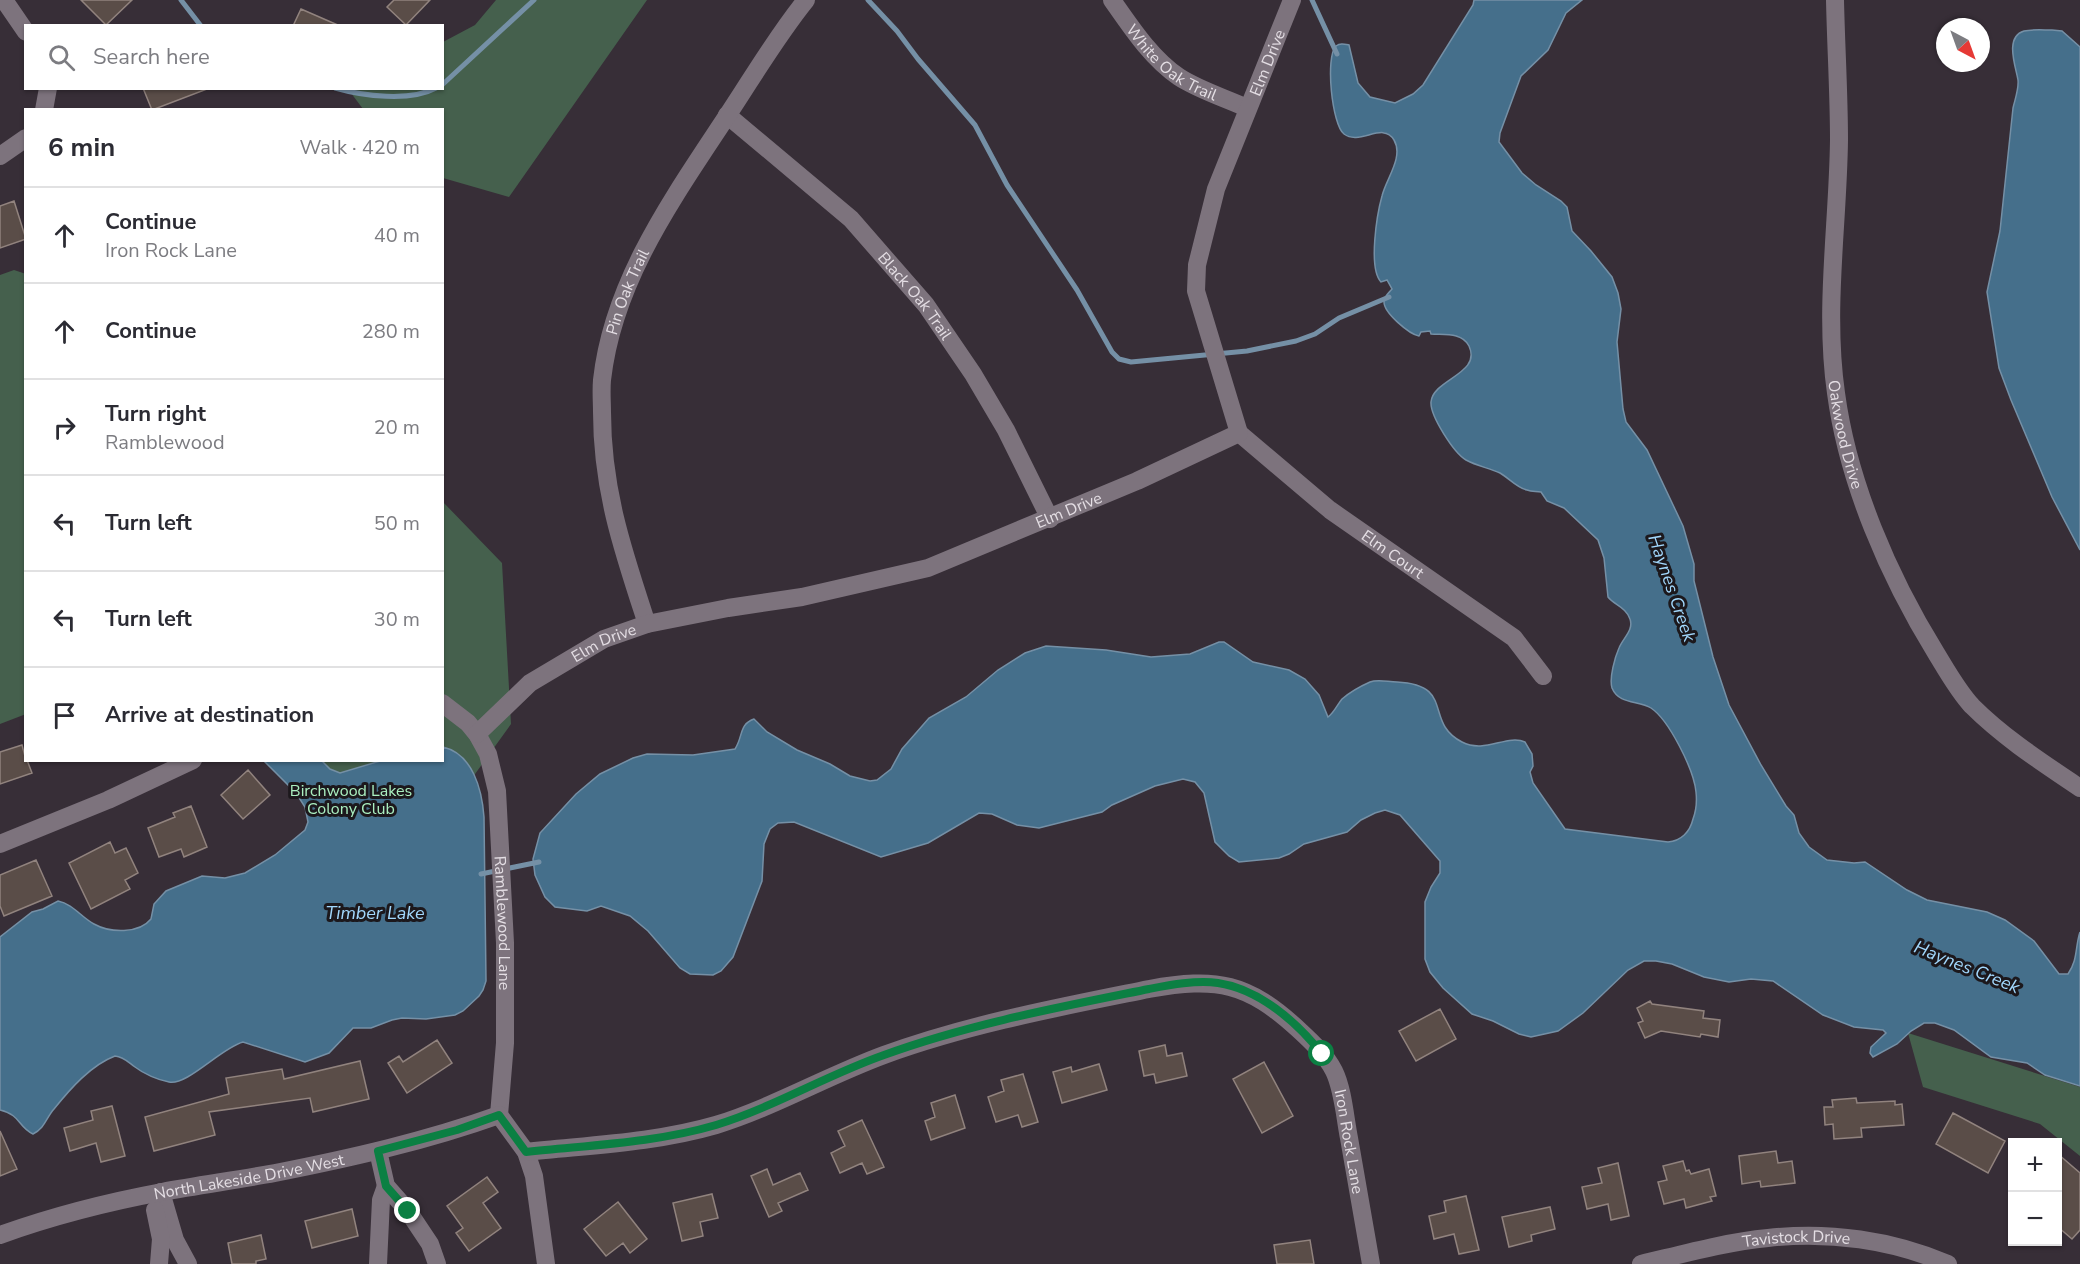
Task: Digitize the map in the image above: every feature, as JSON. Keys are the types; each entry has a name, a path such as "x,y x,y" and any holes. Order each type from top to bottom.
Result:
{"street":[{"path":"3,0 24,29"},
{"name":"Pin Oak Trail","path":"647,624 612,512 606,479 602,432 602,382 609,337 624,292 674,196 758,66 806,0"},
{"name":"White Oak Trail","path":"1112,0 1137,35 1163,64 1180,78 1247,108"},
{"name":"Elm Drive","path":"477,734 530,683 596,643 647,624 728,608 802,597 927,568 1050,519 1239,433 1196,291 1197,265 1216,189 1292,0"},
{"name":"Oakwood Drive","path":"1835,0 1839,141 1830,320 1836,392 1854,474 1897,584 1931,646 1957,686 1972,705 2029,754 2080,788"},
{"path":"44,108 48,90"},
{"name":"Black Oak Trail","path":"727,115 851,219 926,305 973,374 1006,430 1050,519"},
{"path":"0,156 24,139"},
{"name":"Elm Court","path":"1239,433 1330,510 1514,638 1543,676"},
{"path":"444,705 468,723 477,734"},
{"name":"Ramblewood Lane","path":"477,734 488,754 493,772 500,832 505,943 505,1032 499,1115"},
{"path":"0,844 108,800 189,762"},
{"name":"Iron Rock Lane","path":"526,1152 670,1136 716,1124 759,1109 882,1056 948,1034 1171,985 1215,983 1242,990 1272,1006 1316,1046 1334,1070 1346,1122 1371,1264"},
{"path":"499,1115 526,1152 534,1176 546,1264"},
{"name":"North Lakeside Drive West","path":"0,1235 61,1215 156,1193 273,1173 378,1151 457,1130 499,1115"},
{"path":"378,1151 386,1186 408,1211 430,1244 436,1264"},
{"path":"378,1264 381,1200 386,1186"},
{"path":"156,1193 161,1239 159,1264"},
{"path":"156,1193 188,1264"},
{"name":"Tavistock Drive","path":"1641,1264 1767,1238 1819,1236 1846,1237 1899,1246 1948,1264"}],"green space":[{"path":"496,0 647,0 509,197 444,178 444,108 362,108 349,90 444,90 444,41 475,25"},
{"path":"14,270 24,273 24,715 0,724 0,275"},
{"name":"Birchwood Lakes Colony Club","path":"444,503 502,563 511,724 447,813 305,762 444,762"},
{"path":"1908,1033 2080,1087 2080,1156 2062,1142 2062,1138 2058,1138 2040,1124 1923,1087"}],"water":[{"name":"Haynes Creek","path":"1474,0 1582,0 1566,13 1548,50 1521,76 1500,133 1499,142 1522,173 1567,207 1572,231 1612,277 1621,309 1617,342 1626,422 1647,450 1683,526 1694,564 1694,581 1713,657 1729,705 1761,765 1794,815 1799,833 1809,847 1827,860 1865,862 1907,890 1927,900 1987,912 2005,920 2034,941 2059,974 2068,974 2071,969 2080,932 2080,1086 2045,1075 2027,1063 1991,1057 1954,1030 1935,1023 1924,1023 1897,1044 1873,1057 1870,1053 1871,1047 1886,1033 1883,1030 1854,1027 1823,1015 1773,981 1751,979 1729,982 1704,977 1672,964 1656,961 1644,961 1628,970 1583,1013 1558,1031 1531,1037 1519,1034 1472,1014 1443,988 1430,972 1425,959 1425,902 1440,873 1440,861 1400,815 1385,810 1361,820 1347,832 1304,844 1279,858 1239,862 1215,842 1204,793 1195,782 1183,779 1155,786 1112,805 1102,812 1039,828 1017,825 992,814 979,813 928,843 881,857 794,822 778,823 770,829 764,844 762,881 733,957 721,971 713,975 690,974 680,968 648,931 630,916 601,906 587,911 555,907 545,897 535,875 533,859 540,833 576,794 600,774 633,758 647,754 693,755 735,749 746,724 754,719 767,732 797,750 830,764 850,776 870,781 877,780 891,769 902,749 929,718 966,697 998,670 1025,653 1046,646 1106,650 1151,657 1190,654 1224,642 1253,662 1289,670 1305,679 1319,695 1328,717 1342,699 1370,682 1383,681 1415,685 1427,690 1433,697 1444,725 1450,734 1462,742 1479,746 1511,740 1525,742 1532,754 1533,766 1530,772 1533,783 1565,829 1668,842 1684,835 1690,828 1694,816 1696,795 1691,771 1680,746 1665,723 1651,708 1624,700 1612,688 1614,662 1631,623 1626,612 1608,597 1604,558 1598,540 1564,508 1547,501 1541,492 1523,489 1500,473 1466,460 1455,450 1444,434 1434,416 1431,402 1440,387 1469,363 1471,356 1469,346 1462,338 1452,335 1431,334 1430,331 1421,332 1419,336 1398,322 1385,307 1384,300 1392,289 1387,280 1381,282 1377,275 1374,253 1380,204 1396,161 1397,147 1394,140 1384,133 1350,137 1344,134 1336,118 1331,91 1331,63 1336,46 1349,45 1358,83 1370,97 1395,103 1413,94 1423,85"},
{"path":"2024,31 2062,31 2080,47 2080,550 2052,497 1999,368 1987,292 2000,231 2013,108 2018,87 2013,53 2014,39"},
{"name":"Timber Lake","path":"444,747 462,757 469,765 478,785 484,817 486,981 479,996 463,1011 455,1015 426,1019 402,1018 371,1028 353,1028 329,1053 305,1062 243,1042 225,1051 195,1073 176,1082 169,1082 151,1076 115,1056 98,1065 82,1078 60,1101 40,1129 33,1134 12,1115 0,1110 0,937 32,912 58,901 68,905 89,921 108,929 132,930 146,924 151,919 154,904 166,891 202,876 225,878 245,873 275,855 305,830 308,822 305,807 296,793 265,762 323,762 330,769 340,773 377,762 444,762"}],"building":[{"path":"81,0 132,0 107,24"},
{"path":"394,0 430,0 407,24 387,7"},
{"path":"301,9 335,24 294,24"},
{"path":"144,90 204,90 157,108 151,108"},
{"path":"14,201 24,240 0,248 0,206"},
{"path":"22,745 24,762 28,762 32,773 0,784 0,752"},
{"path":"248,770 270,795 243,819 221,795"},
{"path":"191,806 207,847 184,857 181,849 159,857 148,828 175,817 173,813"},
{"path":"110,842 115,853 126,848 138,873 125,880 130,889 91,909 69,863"},
{"path":"36,860 52,896 4,916 0,906 0,875"},
{"path":"1650,1001 1652,1004 1704,1011 1703,1018 1720,1020 1718,1037 1701,1034 1700,1037 1661,1031 1645,1038 1638,1023 1643,1021 1637,1008"},
{"path":"1440,1009 1456,1039 1416,1061 1399,1031"},
{"path":"437,1040 452,1063 407,1093 388,1063 399,1056 403,1062"},
{"path":"1165,1045 1167,1056 1182,1053 1187,1076 1156,1083 1154,1074 1144,1076 1139,1051"},
{"path":"360,1061 369,1099 313,1112 310,1098 209,1112 215,1135 154,1151 145,1117 229,1094 226,1078 282,1069 284,1079"},
{"path":"1264,1062 1293,1116 1262,1133 1233,1079"},
{"path":"1099,1064 1107,1090 1062,1103 1053,1072 1071,1067 1072,1072"},
{"path":"1023,1074 1038,1122 1022,1127 1018,1115 996,1122 988,1097 1004,1091 1001,1080"},
{"path":"955,1095 965,1128 931,1140 925,1121 935,1117 931,1103"},
{"path":"1856,1098 1857,1103 1895,1101 1895,1105 1902,1104 1904,1125 1861,1128 1862,1137 1834,1139 1833,1124 1825,1125 1824,1107 1833,1107 1832,1100"},
{"path":"112,1106 125,1156 101,1162 96,1143 70,1151 64,1128 93,1120 91,1111"},
{"path":"1953,1113 2005,1141 1988,1173 1936,1144"},
{"path":"862,1120 884,1167 867,1174 862,1163 840,1173 831,1153 845,1146 838,1131"},
{"path":"0,1131 17,1169 0,1176"},
{"path":"1776,1151 1778,1163 1792,1161 1795,1183 1761,1187 1760,1181 1742,1184 1739,1156"},
{"path":"2062,1157 2080,1173 2080,1230 2072,1239 2062,1230"},
{"path":"1683,1161 1686,1171 1689,1170 1691,1174 1709,1169 1716,1196 1710,1197 1712,1201 1686,1208 1684,1199 1664,1204 1658,1182 1667,1180 1663,1166"},
{"path":"1618,1163 1629,1216 1611,1220 1608,1204 1587,1209 1582,1187 1602,1183 1598,1168"},
{"path":"767,1169 773,1185 800,1173 808,1190 778,1203 782,1211 769,1217 751,1176"},
{"path":"487,1177 498,1192 483,1203 501,1228 469,1251 456,1233 463,1228 447,1206"},
{"path":"712,1194 718,1218 700,1222 703,1236 682,1241 673,1203"},
{"path":"1466,1196 1479,1250 1459,1254 1454,1234 1434,1239 1429,1216 1446,1212 1444,1201"},
{"path":"618,1202 647,1239 630,1253 623,1243 606,1256 584,1229"},
{"path":"1550,1207 1555,1229 1531,1235 1532,1241 1509,1247 1502,1217"},
{"path":"352,1209 358,1236 312,1248 305,1221"},
{"path":"261,1235 266,1259 256,1261 256,1264 232,1264 228,1243"},
{"path":"1310,1240 1314,1264 1277,1264 1274,1245"}],"waterway":[{"path":"181,0 199,24"},
{"path":"444,83 534,0"},
{"path":"868,0 897,31 975,125 1007,185 1077,290 1112,352 1119,359 1131,362 1247,351 1296,341 1315,334 1339,318 1389,297"},
{"path":"1312,0 1337,54"},
{"path":"345,90 386,96 413,95 430,90"},
{"path":"481,874 539,862"}],"route":[{"path":"408,1211 386,1186 378,1151 457,1130 499,1115 526,1152 670,1136 716,1124 759,1109 882,1056 948,1034 1171,985 1215,983 1236,987 1272,1006 1285,1016 1308,1037 1322,1054"}]}
